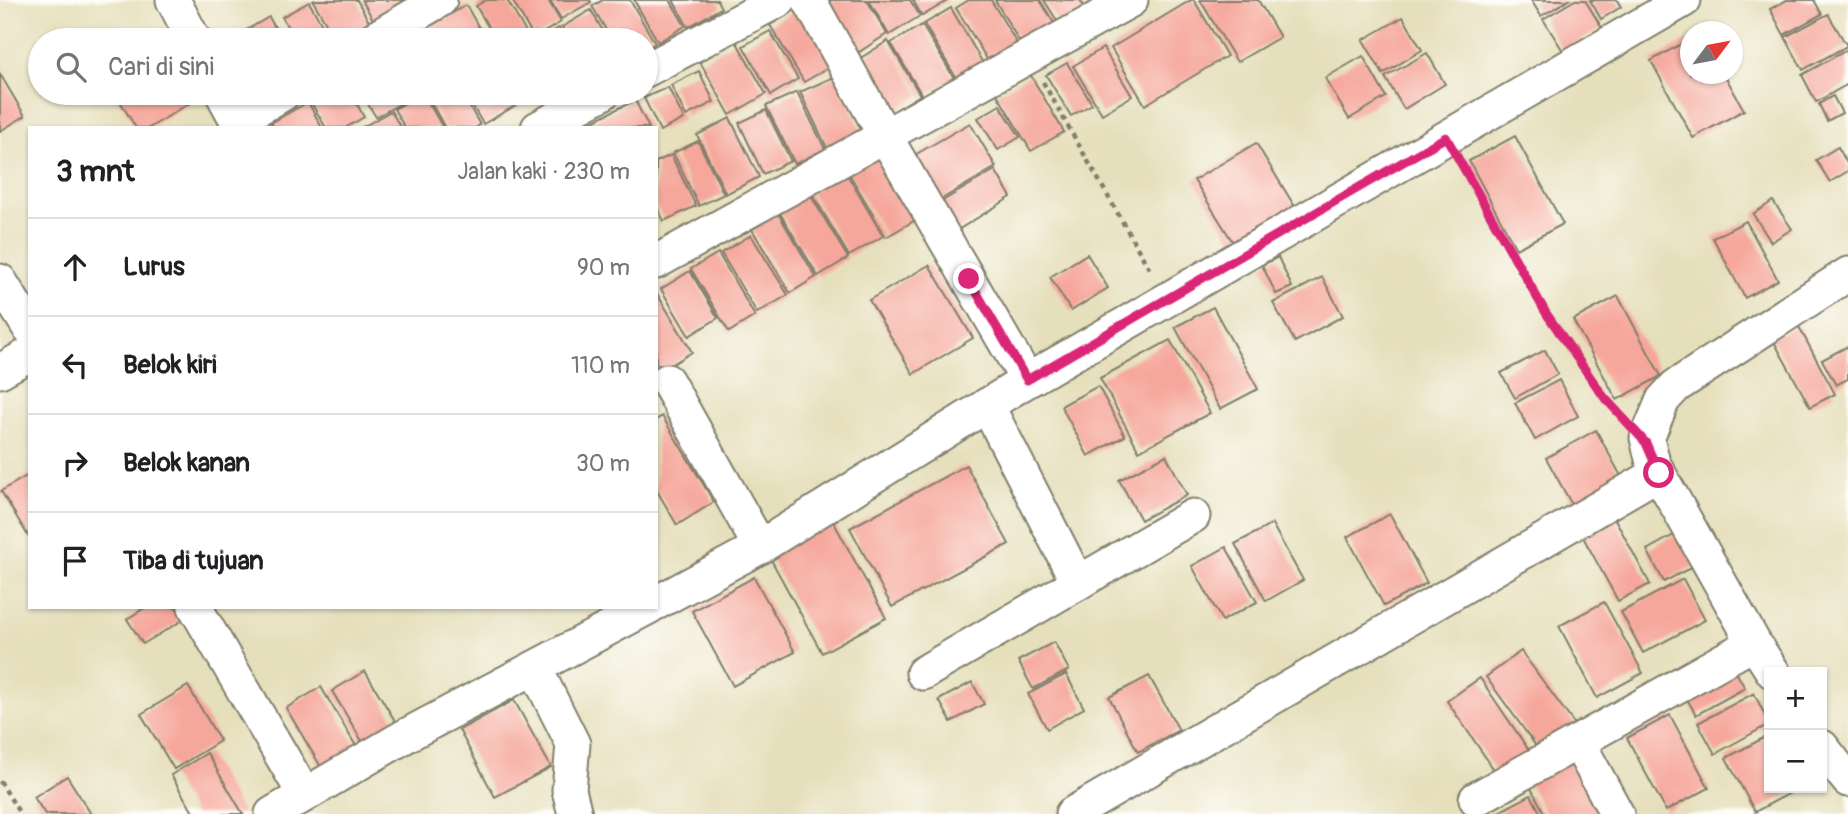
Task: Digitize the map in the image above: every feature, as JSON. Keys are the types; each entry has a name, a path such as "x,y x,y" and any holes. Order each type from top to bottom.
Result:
{"street":[{"path":"173,0 188,28"},
{"path":"392,28 440,0"},
{"path":"658,64 779,0"},
{"path":"809,0 1027,380"},
{"path":"658,261 1131,0"},
{"path":"658,601 760,547 1027,380 1684,0"},
{"path":"233,114 255,105"},
{"path":"542,126 581,105"},
{"path":"1770,667 1659,473 1646,443 1663,400 1675,386 1848,274"},
{"path":"0,281 28,326"},
{"path":"0,371 28,355"},
{"path":"667,381 760,547"},
{"path":"987,405 1078,583"},
{"path":"1072,814 1659,473"},
{"path":"923,673 1193,516"},
{"path":"196,609 304,794"},
{"path":"272,814 407,736 644,609"},
{"path":"1476,799 1754,643"},
{"path":"535,668 573,744 569,790 575,814"},
{"path":"1578,742 1617,814"},
{"path":"1827,753 1848,780"}],"path":[{"path":"1028,57 1167,299"},
{"path":"1446,137 1546,313 1604,397 1646,443"},
{"path":"0,781 20,814"}],"building":[{"path":"357,0 372,27 329,28 313,1"},
{"path":"362,0 409,0 376,25"},
{"path":"486,0 507,0 523,28 489,28 476,6"},
{"path":"512,0 548,0 561,22 551,28 528,28"},
{"path":"550,0 590,0 591,2 561,19"},
{"path":"603,0 630,0 646,28 605,28 592,6"},
{"path":"634,0 670,0 685,26 658,42 658,28 650,28"},
{"path":"673,0 717,0 721,8 688,27"},
{"path":"823,0 867,0 887,34 856,54"},
{"path":"869,0 910,0 920,16 889,35"},
{"path":"913,0 949,0 922,16"},
{"path":"969,0 991,0 1019,47 990,64 956,8"},
{"path":"995,0 1040,0 1057,28 1023,48"},
{"path":"1044,0 1080,0 1087,11 1061,27"},
{"path":"1194,0 1227,56 1145,105 1111,48"},
{"path":"1200,0 1258,0 1280,37 1237,62"},
{"path":"1531,0 1569,0 1541,16"},
{"path":"1575,0 1585,0 1602,28 1563,51 1543,19"},
{"path":"1590,0 1617,0 1621,7 1601,19"},
{"path":"1787,0 1814,0 1822,14 1784,35 1770,9"},
{"path":"309,2 324,28 288,28 282,17"},
{"path":"466,5 479,28 430,28"},
{"path":"799,8 833,65 804,82 770,25"},
{"path":"951,8 984,65 958,81 924,24"},
{"path":"591,10 601,28 563,28"},
{"path":"1828,14 1847,46 1803,70 1785,37"},
{"path":"269,17 275,28 250,28"},
{"path":"1403,17 1422,50 1383,74 1363,40"},
{"path":"922,25 954,78 923,97 891,43"},
{"path":"770,31 798,79 771,95 743,46"},
{"path":"736,41 766,94 730,115 700,62"},
{"path":"888,41 920,95 891,113 859,59"},
{"path":"1680,45 1680,84 1730,84 1744,110 1693,138 1651,61"},
{"path":"1103,48 1132,96 1102,114 1073,66"},
{"path":"1847,50 1848,84 1816,102 1802,75"},
{"path":"1427,53 1445,84 1404,109 1385,77"},
{"path":"1363,56 1386,97 1349,119 1325,78"},
{"path":"1067,63 1092,104 1071,116 1046,75"},
{"path":"699,71 714,102 686,116 671,85"},
{"path":"0,74 25,116 0,131"},
{"path":"1030,74 1064,132 1031,151 997,94"},
{"path":"836,76 862,131 827,148 800,92"},
{"path":"668,87 684,119 660,131 647,105 658,105 658,92"},
{"path":"797,92 825,149 795,164 766,106"},
{"path":"1833,96 1842,113 1827,121 1819,104"},
{"path":"122,105 186,105 152,126 135,126"},
{"path":"303,105 310,105 321,126 273,126 271,123"},
{"path":"313,105 358,105 364,117 348,126 325,126"},
{"path":"368,105 398,105 376,117"},
{"path":"401,105 430,105 442,126 404,126 394,109"},
{"path":"432,105 469,105 480,125 478,126 444,126"},
{"path":"472,105 517,105 483,124"},
{"path":"625,105 638,105 648,126 583,126"},
{"path":"1000,105 1020,137 998,150 978,118"},
{"path":"766,110 791,161 763,174 739,123"},
{"path":"391,111 400,126 365,126"},
{"path":"730,118 759,177 726,194 697,135"},
{"path":"970,123 996,167 940,200 913,156"},
{"path":"1515,136 1563,224 1516,249 1469,161"},
{"path":"698,141 724,194 699,206 673,153"},
{"path":"1256,143 1295,207 1234,244 1194,180"},
{"path":"1838,147 1848,165 1848,171 1830,182 1816,160"},
{"path":"879,151 919,218 886,237 847,170"},
{"path":"671,155 696,206 664,221 658,209 658,161"},
{"path":"995,170 1011,197 956,231 939,203"},
{"path":"845,171 883,236 849,256 811,192"},
{"path":"808,191 848,258 818,276 778,210"},
{"path":"1773,201 1792,229 1771,242 1753,214"},
{"path":"776,210 816,277 790,293 750,226"},
{"path":"1746,221 1778,280 1745,298 1713,238"},
{"path":"751,235 788,295 757,313 721,253"},
{"path":"718,253 755,316 729,332 691,269"},
{"path":"1087,254 1108,288 1071,311 1050,277"},
{"path":"1278,257 1292,287 1276,294 1262,265"},
{"path":"929,265 973,338 913,374 869,300"},
{"path":"690,271 718,318 689,336 661,289"},
{"path":"1322,277 1343,316 1295,342 1273,303"},
{"path":"658,295 692,352 661,371 658,366"},
{"path":"1618,296 1661,376 1617,400 1573,320"},
{"path":"1213,307 1258,389 1220,409 1175,327"},
{"path":"1798,325 1835,394 1810,407 1772,338"},
{"path":"1170,340 1210,413 1139,451 1100,378"},
{"path":"1848,346 1848,379 1836,385 1822,360"},
{"path":"1545,350 1558,374 1515,398 1501,373"},
{"path":"1559,380 1578,416 1535,440 1515,403"},
{"path":"1098,386 1125,436 1088,456 1061,406"},
{"path":"662,416 714,502 677,525 658,492 658,419"},
{"path":"1596,430 1622,478 1572,505 1546,458"},
{"path":"1166,455 1187,495 1141,520 1119,480"},
{"path":"966,465 1009,544 892,607 850,528"},
{"path":"28,475 28,536 1,491"},
{"path":"1390,514 1427,583 1384,606 1347,537"},
{"path":"1615,519 1650,584 1618,601 1583,537"},
{"path":"833,521 886,618 822,653 769,556"},
{"path":"1272,524 1303,580 1266,601 1235,544"},
{"path":"1681,531 1699,563 1664,582 1647,550"},
{"path":"1226,547 1257,602 1222,621 1192,566"},
{"path":"754,577 795,652 733,686 692,611"},
{"path":"1683,579 1705,620 1643,653 1621,612"},
{"path":"1604,602 1643,673 1597,698 1559,626"},
{"path":"143,609 177,609 183,620 143,644 127,619"},
{"path":"1054,642 1069,670 1033,689 1018,661"},
{"path":"1521,651 1575,725 1539,750 1486,677"},
{"path":"1732,665 1745,688 1696,715 1683,692"},
{"path":"365,671 398,726 365,746 332,691"},
{"path":"1066,674 1084,708 1047,729 1028,694"},
{"path":"1149,676 1179,730 1138,752 1109,697"},
{"path":"1480,678 1530,752 1497,774 1447,701"},
{"path":"972,682 984,704 951,722 939,700"},
{"path":"188,686 220,741 174,769 141,714"},
{"path":"321,687 356,746 321,767 286,708"},
{"path":"1754,693 1764,714 1764,727 1715,754 1698,723"},
{"path":"514,700 551,767 495,797 459,730"},
{"path":"1670,715 1709,788 1666,811 1627,738"},
{"path":"1764,738 1764,793 1790,793 1755,812 1726,758"},
{"path":"207,753 243,814 194,814 171,775"},
{"path":"1569,756 1600,814 1545,814 1526,779"},
{"path":"67,776 91,814 45,814 34,797"},
{"path":"1531,795 1541,814 1495,814"}],"route":[{"path":"969,279 1027,380 1446,137 1546,313 1604,397 1646,443 1659,473"}]}
